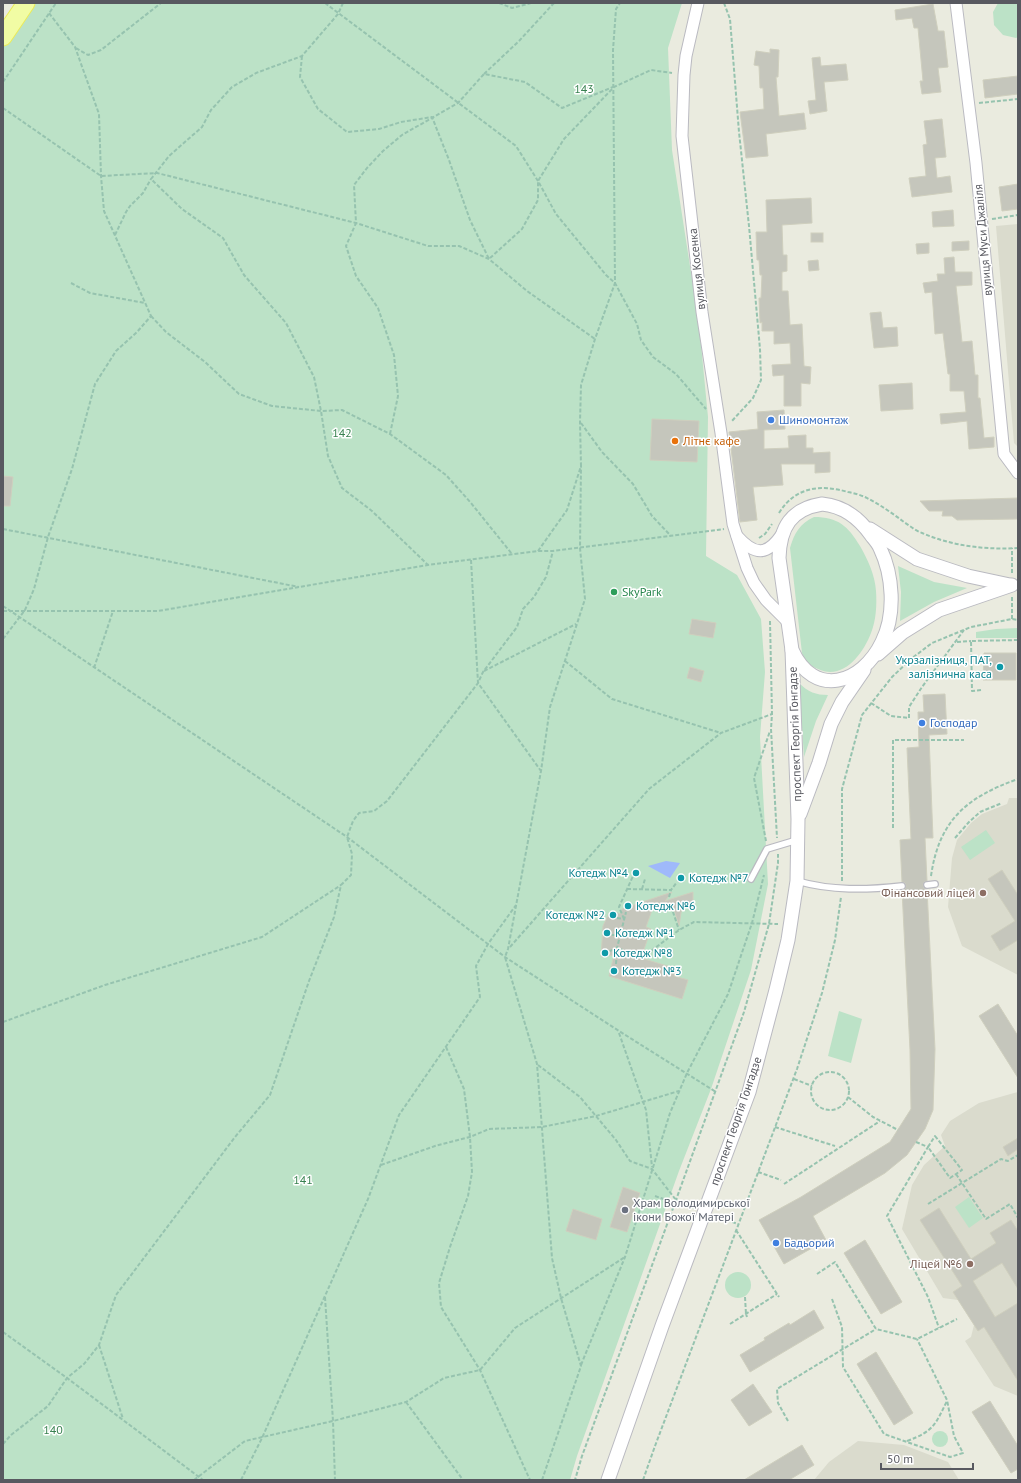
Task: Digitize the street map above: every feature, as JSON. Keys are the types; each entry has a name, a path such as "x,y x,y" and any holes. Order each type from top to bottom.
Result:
{"main road":[{"path":"3,37 26,3"}],"street":[{"name":"вулиця Косенка","path":"698,3 686,56 682,136 702,312 734,531 750,573 766,600 787,621"},
{"name":"вулиця Муси Джаліля","path":"956,3 976,163 1004,454 1018,473"},
{"path":"822,504 832,505 851,513 864,525 917,559 968,576 1015,585 939,610 902,633 853,675 840,679 819,680 804,670 797,661 792,650 779,558 779,544 787,523 803,509 822,504"},
{"path":"864,525 880,547 887,567 891,593 889,620 882,642 870,661"},
{"path":"734,531 747,546 758,552 764,551 776,543 782,534"},
{"name":"проспект Георгія Гонгадзе","path":"608,1480 704,1212 749,1092 776,990 791,924 796,881 798,819 792,650"},
{"name":"проспект Георгія Гонгадзе","path":"798,819 819,763 831,724 842,702 870,661"}],"lane":[{"path":"751,879 767,849 797,840"},
{"path":"796,881 810,885 842,889 878,889 902,886"},
{"path":"927,885 935,884"}],"path":[{"path":"3,82 56,3"},
{"path":"75,47 88,55 101,50 161,3"},
{"path":"325,3 516,146 538,181 556,214 606,275 615,283 637,324 641,340 654,357 676,374 720,429 753,398 761,380 760,349 739,132 730,19 724,3"},
{"path":"115,234 130,206 143,193 151,179 169,156 202,127 211,110 232,87 256,73 302,56 338,14 343,3"},
{"path":"499,3 512,8 531,3"},
{"path":"390,434 398,396 394,355 378,308 356,276 346,246 356,223 354,185 383,151 402,135 458,103 484,74 519,41 554,3"},
{"path":"508,949 542,771 550,707 584,599 580,548 581,386 595,339 615,283 613,50 616,10 620,3"},
{"path":"49,13 75,47 99,114 104,211 151,316 166,332 205,362 239,394 272,406 321,411 342,410 390,434 446,475 471,503 512,554"},
{"path":"302,56 300,77 318,109 347,132 379,129 401,122 432,117"},
{"path":"484,74 525,82 562,108 651,70 684,74"},
{"path":"489,259 522,229 538,200 538,181 564,139 614,87"},
{"path":"968,104 1018,99"},
{"path":"3,108 101,176 157,173 356,223 428,246 459,246 489,259 527,291 595,339"},
{"path":"432,117 470,220 489,259"},
{"path":"151,179 182,209 223,238 244,275 286,323 314,377 328,456 342,488 372,511 428,565"},
{"path":"981,220 1018,216"},
{"path":"71,283 90,293 145,303"},
{"path":"3,639 25,610 34,589 48,537 72,469 95,384 116,351 137,332 151,316"},
{"path":"580,422 602,452 633,484 652,516 671,536"},
{"path":"538,551 567,510 581,466"},
{"path":"3,529 300,587"},
{"path":"3,611 158,611 428,565 671,536 734,531"},
{"path":"758,552 760,538"},
{"path":"1012,548 1015,585 1012,619"},
{"path":"3,1022 105,985 262,937 341,885 352,875 352,854 346,837 353,821 359,813 374,811 387,801 478,682 483,672 517,627 523,609 534,597 546,577 553,551"},
{"path":"471,560 478,682 542,771"},
{"path":"575,1480 584,1448 676,1202 744,1012 769,924 778,863 778,846 771,729 770,624 766,600"},
{"path":"3,606 346,837 504,957 619,1032 716,1092"},
{"path":"94,668 113,610"},
{"path":"643,1480 738,1224 794,1079 822,993 834,940 842,889 842,790 862,715 892,677 911,659 932,643 971,627 1012,619 1018,620"},
{"path":"483,672 577,624"},
{"path":"872,703 891,716 909,718 909,708 922,687 965,630"},
{"path":"957,642 1018,640"},
{"path":"971,641 972,691 981,690"},
{"path":"565,660 612,699 721,733"},
{"path":"581,1366 561,1298 552,1258 537,1064 504,957 508,949 649,789 721,733 772,714"},
{"path":"767,849 754,778 771,729"},
{"path":"893,828 893,740 964,740"},
{"path":"931,879 933,863 939,844 952,821 974,799 998,786 1018,779"},
{"path":"955,838 980,812 1002,803"},
{"path":"542,1480 581,1366 625,1257 670,1113 687,1073 728,994 752,923 764,873"},
{"path":"624,919 619,906 633,876"},
{"path":"642,889 645,879"},
{"path":"669,897 671,890 677,882"},
{"path":"3,1444 11,1434 48,1406 67,1378 84,1364 99,1345 116,1295 235,1137 270,1095 309,980 334,917 341,885"},
{"path":"627,889 671,890"},
{"path":"241,1480 262,1438 368,1200 399,1115 480,997 476,966 488,944 516,905"},
{"path":"671,906 679,930"},
{"path":"616,964 617,948 626,912"},
{"path":"617,918 624,919"},
{"path":"610,950 617,948 643,957 679,930 694,922 791,924"},
{"path":"612,935 620,935"},
{"path":"619,1032 646,1110 652,1169 676,1202"},
{"path":"446,1046 464,1089 470,1137 472,1172 468,1196 439,1283 441,1307 480,1370 530,1480"},
{"path":"537,1064 580,1096 616,1140 630,1161 652,1169"},
{"path":"832,1072 843,1077 847,1082 849,1088 848,1097 843,1105 838,1108 826,1110 816,1103 811,1092 812,1086 819,1076 832,1072"},
{"path":"794,1079 812,1086"},
{"path":"381,1165 435,1146 470,1137 489,1129 542,1127 596,1116 680,1091"},
{"path":"848,1097 873,1118 898,1130"},
{"path":"784,1184 880,1121"},
{"path":"775,1127 835,1146"},
{"path":"916,1142 928,1147 950,1178 962,1170 935,1136 928,1147 887,1216 928,1297 939,1328"},
{"path":"928,1204 1001,1159 1008,1161 1018,1155"},
{"path":"758,1172 782,1180"},
{"path":"956,1174 986,1219 1010,1204 1018,1218"},
{"path":"655,1196 738,1224"},
{"path":"736,1230 779,1297"},
{"path":"194,1480 245,1441 333,1421 406,1402 444,1378 480,1370 515,1328 625,1257"},
{"path":"817,1274 835,1262 876,1329 917,1340 957,1319"},
{"path":"730,1324 777,1294"},
{"path":"325,1296 333,1421 335,1480"},
{"path":"745,1297 746,1315"},
{"path":"832,1299 842,1327 843,1368 884,1434 950,1456 963,1453 954,1436 947,1400 917,1340"},
{"path":"788,1421 778,1403 777,1389 876,1329"},
{"path":"3,1332 203,1480"},
{"path":"99,1345 123,1420"},
{"path":"906,1442 922,1436 936,1424 947,1400"},
{"path":"406,1402 463,1480"}],"shaded area":[{"path":"1018,224 1018,447 1014,443 996,226"},
{"name":"Фінансовий ліцей","path":"1009,798 1018,798 1018,975 962,946 948,907 952,858 957,840 971,823 982,814 1007,804"},
{"name":"Ліцей №6","path":"1018,1092 1018,1396 994,1386 965,1341 971,1337 974,1325 958,1300 943,1298 902,1229 912,1185 924,1165 945,1146 941,1135 950,1121 979,1103"},
{"path":"858,1441 904,1445 948,1462 959,1480 814,1480 829,1462"}],"green space":[{"path":"26,3 682,3 668,48 672,150 699,324 708,417 706,556 737,575 761,619 765,672 760,737 768,884 751,970 711,1089 679,1171 577,1456 570,1480 3,1480 3,37"},
{"path":"998,3 1018,3 1018,37 1016,38 1003,35 994,25 993,12"},
{"path":"814,517 822,517 836,521 842,524 851,533 868,562 873,573 875,585 876,602 873,628 863,649 857,657 844,668 836,671 827,672 815,668 808,663 802,653 790,548 793,538 801,526 809,519"},
{"path":"898,566 934,582 967,588 934,602 900,621 901,592"},
{"path":"1018,628 1018,638 976,638 976,632"},
{"path":"799,683 812,692 828,695 816,721 804,757"},
{"path":"986,830 995,843 970,860 961,847"},
{"path":"839,1011 862,1019 851,1063 828,1056"},
{"path":"969,1197 983,1218 969,1228 955,1207"},
{"path":"738,1272 747,1276 751,1285 747,1294 738,1298 729,1294 725,1285 729,1276"},
{"path":"937,1431 943,1431 948,1436 946,1445 943,1447 937,1447 932,1442 932,1436"}],"water":[{"path":"666,861 680,863 670,878 648,866"}],"building":[{"path":"933,4 938,31 944,31 948,67 938,68 941,92 922,94 920,81 923,81 918,28 914,28 912,18 896,20 895,10"},
{"path":"770,49 779,50 778,77 776,77 779,116 804,113 806,129 766,134 768,156 746,158 740,112 764,109 763,88 760,88 759,66 754,65 756,51 770,53"},
{"path":"820,57 821,66 846,64 848,80 824,82 827,111 810,114 808,101 816,100 812,58"},
{"path":"1018,76 1018,94 985,98 983,80"},
{"path":"942,119 946,157 935,158 937,178 950,176 952,192 912,197 909,178 926,176 923,145 927,144 924,121"},
{"path":"1018,184 1018,209 1002,211 999,187"},
{"path":"811,198 812,223 782,225 783,255 787,255 787,271 782,272 782,291 788,291 790,325 802,324 804,366 811,367 810,384 801,383 801,406 784,406 784,375 773,376 772,365 791,364 790,343 774,344 774,331 762,331 762,322 760,323 759,298 761,298 762,275 760,275 759,260 757,260 756,232 767,232 766,200"},
{"path":"953,210 954,226 933,227 932,212"},
{"path":"811,233 823,233 823,242 811,242"},
{"path":"969,241 969,250 952,251 952,242"},
{"path":"929,243 929,253 917,254 916,244"},
{"path":"954,257 955,272 972,272 972,285 956,286 962,342 972,341 975,375 978,375 978,398 980,398 984,438 994,437 994,447 969,449 967,421 941,424 940,414 966,412 964,391 950,391 950,374 948,374 943,333 935,334 932,292 925,293 923,283 938,281 937,274 945,274 944,258"},
{"path":"818,260 819,270 809,271 808,261"},
{"path":"881,312 883,328 897,327 898,346 874,348 870,313"},
{"path":"912,383 913,409 881,411 879,385"},
{"path":"784,410 785,429 764,430 764,449 789,448 788,436 806,435 806,448 813,448 813,453 830,452 830,472 815,473 815,464 781,464 783,485 753,487 757,520 740,522 729,432 758,429 757,412"},
{"name":"Літнє кафе","path":"652,419 699,421 697,462 650,460"},
{"path":"3,476 13,477 10,506 3,506"},
{"path":"1018,498 1018,519 957,520 952,516 942,516 943,511 929,511 920,501"},
{"path":"692,619 716,623 713,638 689,634"},
{"name":"Укрзалізниця, ПАТ, залізнична каса","path":"984,653 1016,653 1016,680 983,680"},
{"path":"690,667 704,671 701,682 687,678"},
{"path":"945,694 947,734 929,735 933,838 925,838 927,881 924,882 923,885 924,888 927,889 935,1049 933,1110 925,1129 907,1155 885,1173 813,1216 826,1240 784,1264 759,1220 801,1197 890,1142 911,1109 910,1050 902,890 905,889 906,886 905,883 902,882 900,840 911,839 907,748 919,747 918,712 924,712 923,695"},
{"path":"1002,870 1018,895 1018,940 1000,951 991,936 1015,921 988,879"},
{"path":"672,892 665,901 693,892 693,906 682,906 679,926 673,906 661,906 658,909 652,910 646,927 651,929 641,958 677,969 674,976 688,980 682,999 609,976 614,955 601,957 603,926 609,913 614,911 620,914 622,909"},
{"path":"998,1004 1018,1036 1018,1078 979,1016"},
{"path":"1018,1138 1018,1149 1008,1156 1003,1147"},
{"name":"Храм Володимирської ікони Божої Матері","path":"623,1187 640,1193 627,1232 610,1227"},
{"path":"939,1208 971,1259 996,1243 990,1233 1011,1220 1018,1231 1018,1289 1002,1263 973,1281 995,1317 1018,1303 1018,1381 984,1327 978,1331 953,1292 962,1286 920,1220"},
{"path":"573,1209 602,1219 596,1240 566,1231"},
{"path":"865,1240 902,1302 881,1314 844,1253"},
{"path":"814,1310 824,1328 750,1372 740,1355 765,1340 764,1338 789,1323 790,1325"},
{"path":"876,1352 913,1413 894,1425 857,1364"},
{"path":"753,1384 772,1412 749,1426 731,1400"},
{"path":"990,1401 1018,1446 1018,1469 1011,1473 972,1412"},
{"path":"802,1445 814,1465 789,1480 744,1480"}],"place":[{"name":"Шиномонтаж","path":"771,420"},
{"name":"Літнє кафе","path":"675,441"},
{"name":"SkyPark","path":"614,592"},
{"name":"Укрзалізниця, ПАТ, залізнична каса","path":"1000,667"},
{"name":"Господар","path":"922,723"},
{"name":"Котедж №4","path":"636,873"},
{"name":"Котедж №7","path":"681,878"},
{"name":"Фінансовий ліцей","path":"983,893"},
{"name":"Котедж №6","path":"628,906"},
{"name":"Котедж №2","path":"613,915"},
{"name":"Котедж №1","path":"607,933"},
{"name":"Котедж №8","path":"605,953"},
{"name":"Котедж №3","path":"614,971"},
{"name":"Храм Володимирської ікони Божої Матері","path":"625,1210"},
{"name":"Бадьорий","path":"776,1243"},
{"name":"Ліцей №6","path":"970,1264"}],"park label":[{"name":"143","path":"584,89"},
{"name":"142","path":"342,433"},
{"name":"141","path":"303,1180"},
{"name":"140","path":"53,1430"}]}
